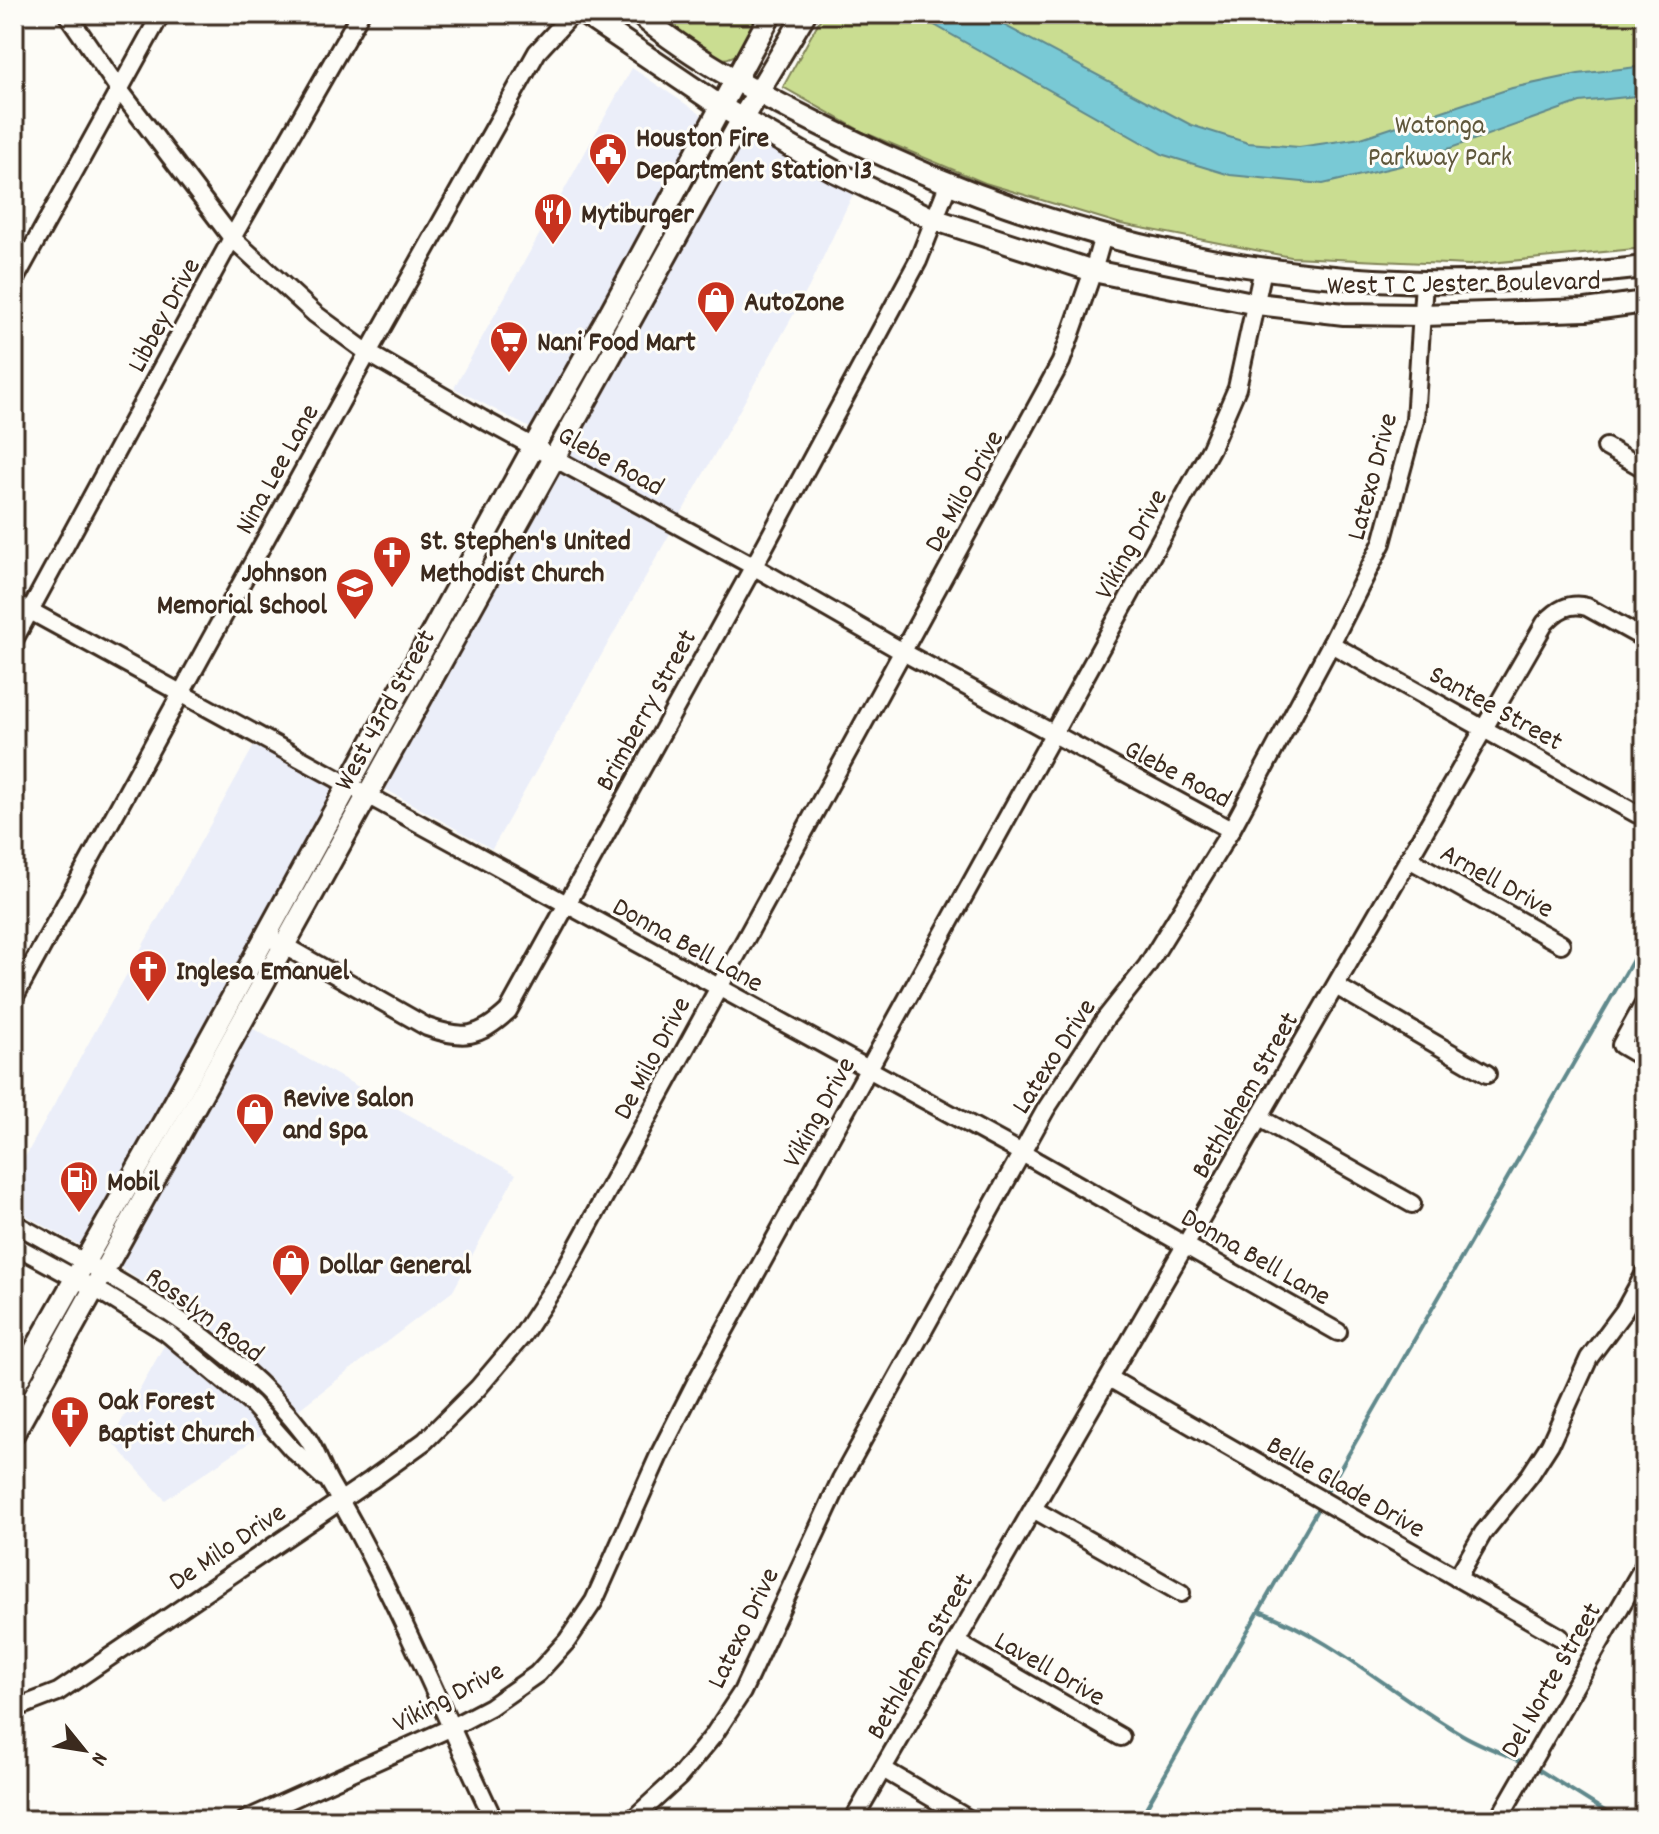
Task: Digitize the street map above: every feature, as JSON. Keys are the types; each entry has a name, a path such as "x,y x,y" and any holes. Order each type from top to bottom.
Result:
{"main road":[{"name":"West T C Jester Boulevard","path":"584,14 723,108 836,172 933,219 1093,271 1257,304 1344,314 1586,310 1645,302"},
{"name":"West T C Jester Boulevard","path":"639,14 737,79 817,123 948,185 1031,215 1103,236 1195,258 1263,269 1424,282 1558,277 1645,267"},
{"name":"West 43rd Street","path":"190,1095 266,935 723,108 771,14"},
{"name":"West 43rd Street","path":"14,1433 90,1275 190,1095 285,946 742,119 805,14"},
{"path":"655,227 678,235"},
{"path":"611,311 630,322"},
{"path":"441,615 460,625"},
{"name":"West 43rd Street","path":"14,1387 90,1275"}],"street":[{"name":"Glebe Road","path":"67,14 118,88 232,238 315,314 368,353 903,652 1231,830"},
{"path":"14,281 161,14"},
{"name":"Libbey Drive","path":"14,640 232,238 360,14"},
{"name":"Nina Lee Lane","path":"14,998 537,52 572,14"},
{"name":"Brimberry Street","path":"266,935 427,1027 450,1035 467,1036 490,1027 508,1011 918,261 948,185"},
{"name":"De Milo Drive","path":"14,1709 58,1692 425,1441 478,1388 522,1336 560,1278 1061,362 1103,236"},
{"name":"Viking Drive","path":"245,1820 490,1707 537,1674 567,1641 594,1601 660,1453 696,1382 1211,448 1237,388 1263,269"},
{"name":"Latexo Drive","path":"632,1820 679,1777 713,1736 742,1692 841,1479 1054,1096 1105,1019 1147,966 1231,830 1331,644 1382,543 1415,420 1424,282"},
{"path":"1606,447 1645,469"},
{"name":"Donna Bell Lane","path":"14,602 1022,1153 1338,1332"},
{"name":"Bethlehem Street","path":"853,1820 1545,623 1563,608 1577,604 1645,639"},
{"name":"Santee Street","path":"1331,644 1637,814"},
{"name":"Arnell Drive","path":"1409,859 1561,944"},
{"path":"1336,986 1487,1074"},
{"path":"1645,1002 1621,1045 1645,1059"},
{"path":"1260,1118 1412,1204"},
{"name":"Rosslyn Road","path":"14,1223 167,1333 252,1404 291,1448 330,1483"},
{"name":"Rosslyn Road","path":"14,1245 90,1275 177,1317 265,1390 307,1437 391,1593 494,1820"},
{"path":"1457,1578 1483,1533 1543,1454 1589,1358 1624,1311 1645,1273"},
{"name":"Belle Glade Drive","path":"1109,1378 1560,1637"},
{"path":"252,1404 265,1390"},
{"path":"1033,1509 1181,1593"},
{"name":"Del Norte Street","path":"1498,1820 1645,1564"},
{"name":"Lavell Drive","path":"956,1642 1121,1737"},
{"path":"883,1769 970,1820"}],"shaded area":[{"path":"632,68 702,115 854,192 809,287 492,849 385,789 572,450 454,388"},
{"path":"255,744 333,788 214,1007 516,1174 453,1291 299,1409 165,1500 111,1440 184,1310 121,1268 14,1209 14,1177"}],"green space":[{"path":"652,14 762,14 742,50 721,59"},
{"name":"Watonga Parkway Park","path":"823,14 1645,14 1645,248 1469,265 1291,257 1121,224 985,183 863,132 783,87"}],"water":[{"path":"915,14 983,14 1191,125 1248,143 1299,147 1361,138 1512,88 1578,74 1645,66 1645,95 1580,102 1400,166 1323,184 1230,175 1164,155"}],"waterway":[{"path":"1325,1495 1645,939"},
{"path":"1139,1820 1321,1503"},
{"path":"1259,1611 1337,1651 1466,1737 1525,1763"},
{"path":"1533,1766 1619,1820"}],"place":[{"name":"Houston Fire Department Station 13","path":"608,186"},
{"name":"Mytiburger","path":"553,246"},
{"name":"AutoZone","path":"716,334"},
{"name":"Nani Food Mart","path":"509,374"},
{"name":"St. Stephen's United Methodist Church","path":"392,589"},
{"name":"Johnson Memorial School","path":"355,621"},
{"name":"Inglesa Emanuel","path":"148,1003"},
{"name":"Revive Salon and Spa","path":"255,1146"},
{"name":"Mobil","path":"79,1214"},
{"name":"Dollar General","path":"291,1297"},
{"name":"Oak Forest Baptist Church","path":"70,1449"}]}
